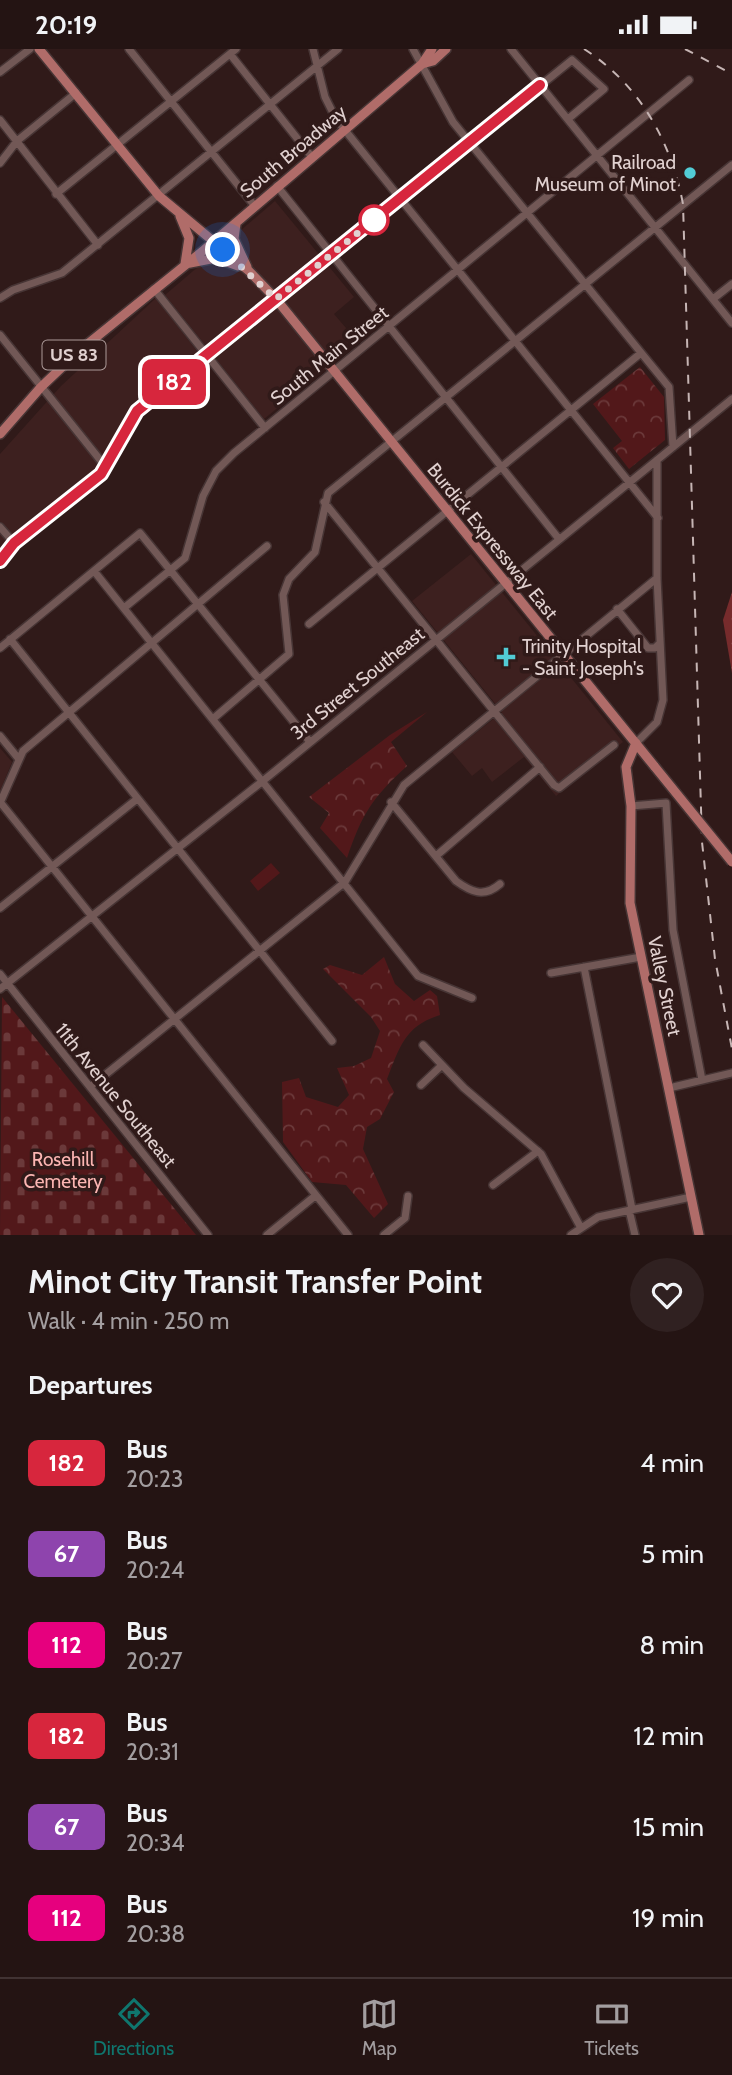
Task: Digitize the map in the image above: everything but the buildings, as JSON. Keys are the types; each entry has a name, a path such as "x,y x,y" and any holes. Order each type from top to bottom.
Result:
{"main road":[{"path":"39,49 159,196 249,271"},
{"name":"South Broadway","path":"0,434 41,387 79,351 236,224 254,205 345,131 422,64 432,49"},
{"name":"South Broadway","path":"422,64 433,61 446,49"},
{"path":"175,210 189,239 185,264 216,258 249,271"},
{"path":"236,224 234,239 249,271"},
{"name":"Burdick Expressway East","path":"249,271 276,299 732,862"},
{"name":"Valley Street","path":"636,744 626,767 631,806 630,903 699,1235"}],"street":[{"path":"0,72 30,49"},
{"path":"129,49 254,205"},
{"path":"313,49 326,97 345,131 658,518"},
{"path":"0,298 26,285 57,276 338,49"},
{"path":"413,49 448,115 668,387 673,447"},
{"path":"511,49 732,323"},
{"path":"56,194 233,51 312,157"},
{"path":"0,561 14,543 101,474 137,411 572,60 604,89 568,119"},
{"name":"South Main Street","path":"124,608 185,558 203,496 216,471 689,80"},
{"path":"0,163 17,141 76,93"},
{"path":"0,120 98,245"},
{"path":"214,718 289,655 283,595 289,579 315,552 328,493 732,165"},
{"path":"277,186 559,539"},
{"path":"713,299 732,283"},
{"path":"154,289 265,428"},
{"path":"0,335 105,466"},
{"path":"309,624 641,353"},
{"name":"3rd Street Southeast","path":"0,989 264,780 732,399"},
{"path":"636,744 659,717 663,700 657,578 657,460"},
{"path":"324,502 559,788 614,745"},
{"path":"0,527 14,543"},
{"path":"0,648 140,533 310,742"},
{"path":"267,546 68,712 18,758 0,802 348,1235"},
{"path":"94,571 264,780 418,976 472,998"},
{"path":"90,1087 345,882 391,802 404,785 657,578"},
{"path":"617,609 648,648 655,648 660,643"},
{"path":"10,639 332,1041"},
{"path":"0,736 18,758"},
{"path":"436,856 540,767"},
{"path":"0,908 137,799"},
{"path":"391,802 456,881 469,890 484,893 500,884"},
{"path":"631,806 666,803 673,930 702,1080"},
{"path":"551,973 641,957"},
{"path":"584,968 635,1235"},
{"name":"11th Avenue Southeast","path":"0,974 208,1235"},
{"path":"423,1045 441,1066 538,1151 581,1228"},
{"path":"421,1085 441,1066"},
{"path":"668,1088 732,1073"},
{"path":"493,1185 538,1151"},
{"path":"267,1235 315,1196"},
{"path":"384,1235 405,1217 408,1196"},
{"path":"571,1235 598,1217 691,1197"}],"shaded area":[{"path":"275,201 354,297 334,314 358,342 264,419 165,295"},
{"path":"156,298 201,356 133,409 99,468 0,549 0,454 61,386"},
{"name":"Trinity Hospital - Saint Joseph's","path":"471,554 623,742 556,796 524,757 492,782 482,768 472,776 452,752 502,712 412,601"},
{"path":"0,748 12,762 0,791"}],"green space":[{"path":"640,367 664,397 665,440 629,469 613,448 622,441 593,404"},
{"path":"427,712 391,742 407,766 370,807 347,858 320,828 329,813 309,797 390,735"},
{"path":"271,863 280,873 258,891 250,881"},
{"path":"384,957 395,984 414,1001 430,990 437,996 440,1015 419,1025 405,1039 387,1079 394,1092 380,1119 367,1127 363,1149 388,1204 374,1218 346,1185 312,1182 283,1142 282,1082 299,1078 306,1097 338,1107 349,1095 337,1068 354,1066 371,1058 380,1031 371,1017 323,969 330,965 362,975"},
{"name":"Rosehill Cemetery","path":"2,997 196,1235 0,1235"}],"water":[{"path":"732,592 732,673 723,620"}],"railway":[{"path":"584,49 621,79 650,116 670,158 683,204 702,842 715,959 732,1049"},
{"path":"685,49 732,74"}],"bus line":[{"name":"182","path":"0,561 14,543 101,474 137,411 540,85"}],"place":[{"name":"Railroad Museum of Minot","path":"690,173"},
{"name":"Trinity Hospital - Saint Joseph's","path":"506,657"}],"route":[{"path":"223,250 249,271 276,299 374,220"}]}
